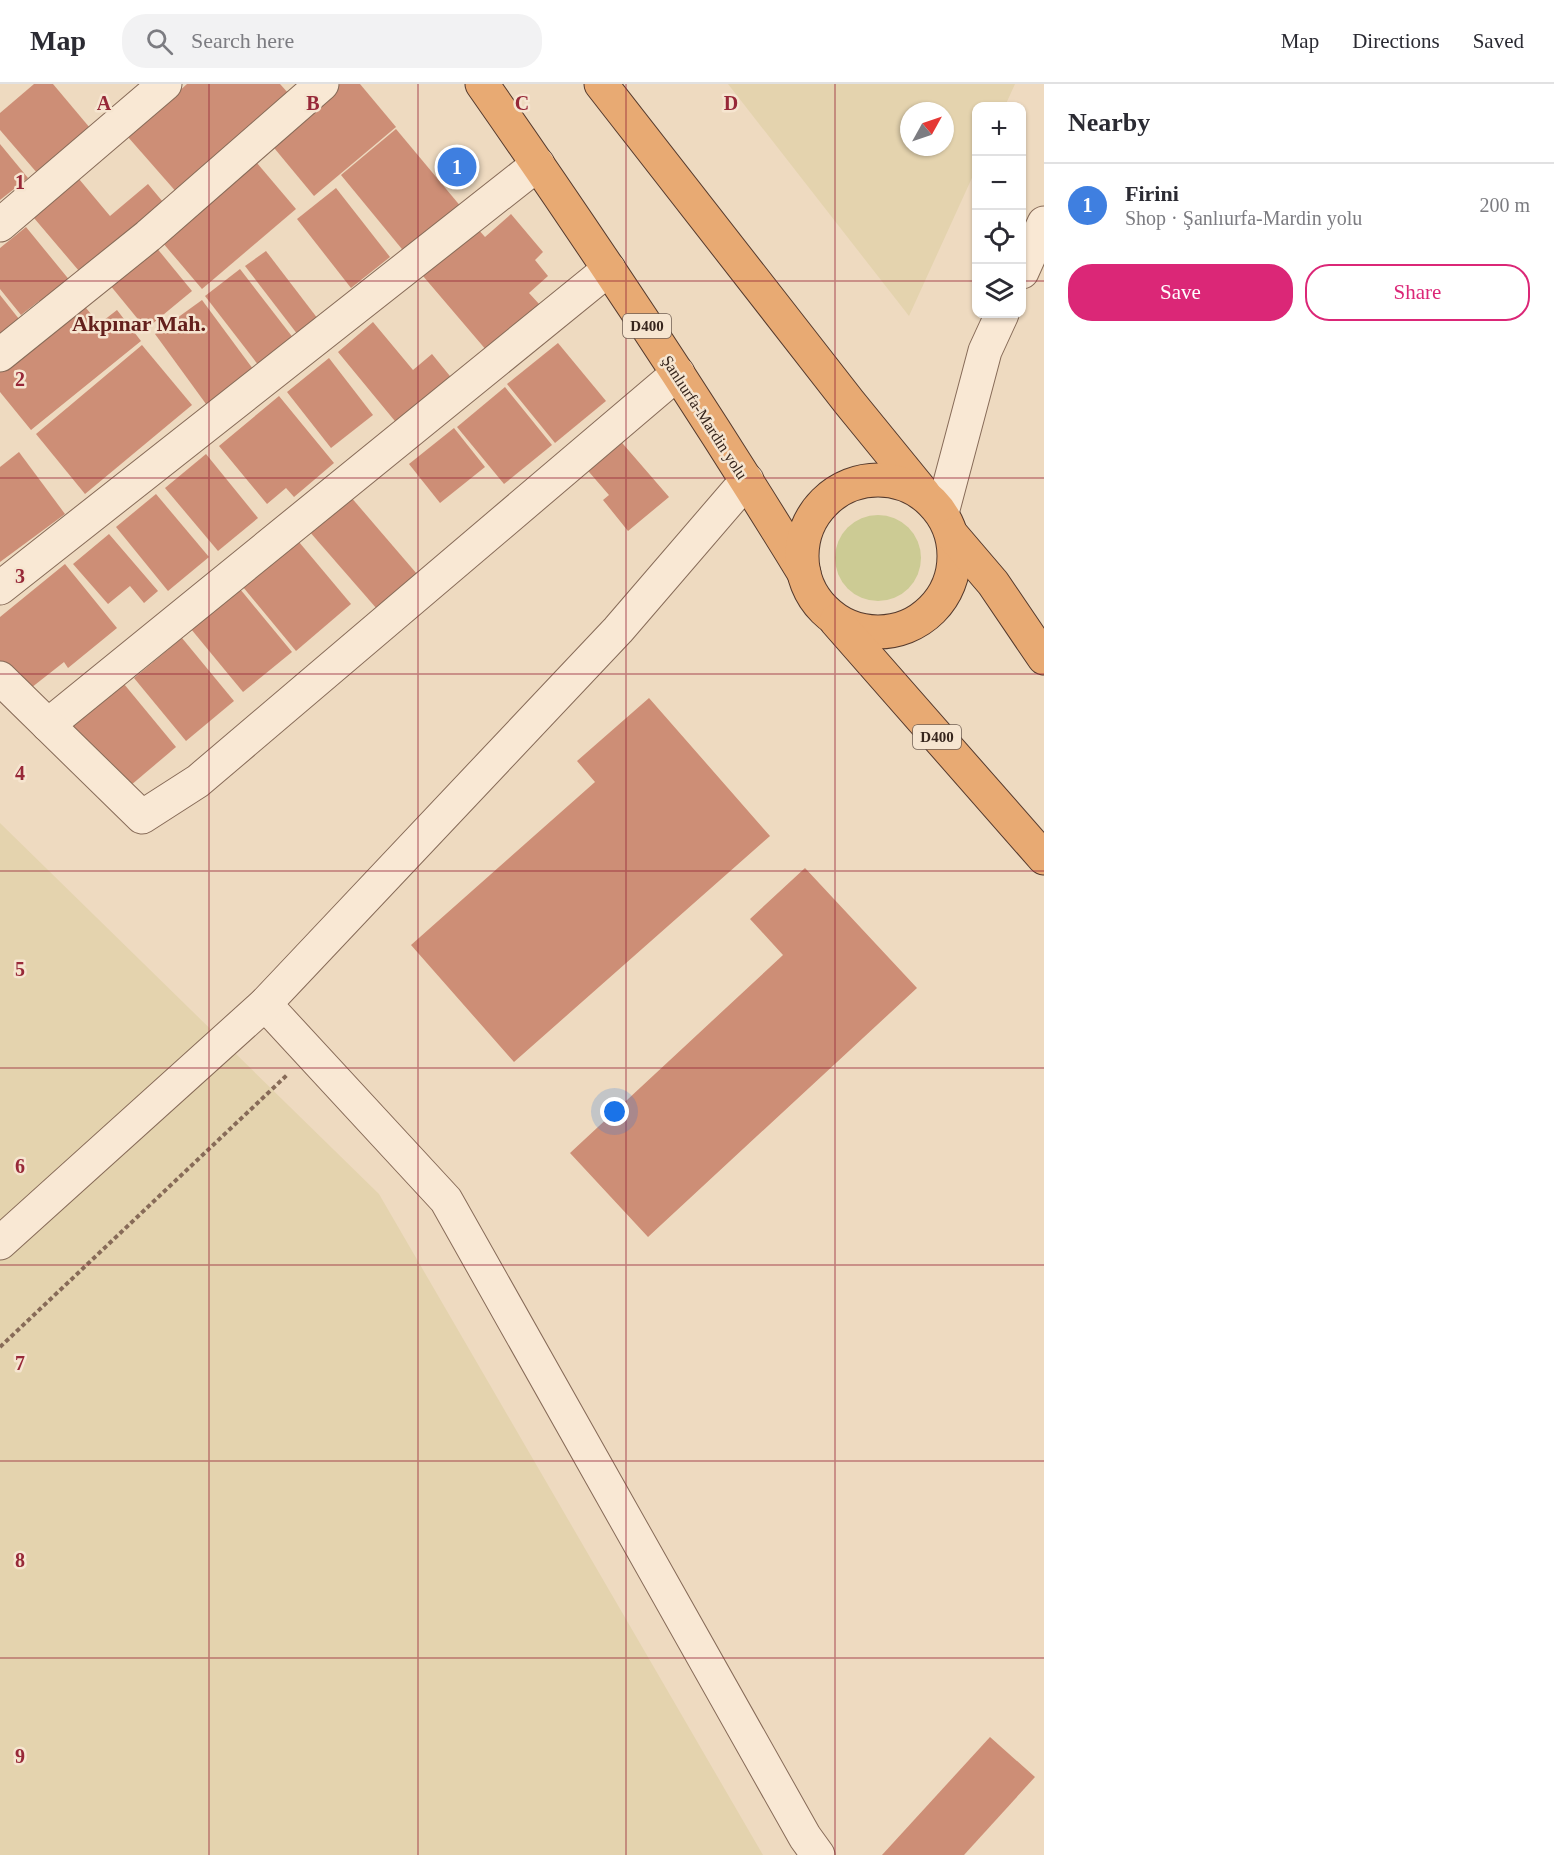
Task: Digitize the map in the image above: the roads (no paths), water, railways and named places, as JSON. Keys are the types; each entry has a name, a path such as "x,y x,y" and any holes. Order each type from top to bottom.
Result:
{"highway":[{"name":"Şanlıurfa-Mardin yolu","path":"482,84 678,373 804,573"},
{"path":"601,84 993,583 1044,658"},
{"path":"873,479 899,482 939,514 955,559 950,583 938,603 921,620 898,630 875,633 851,627 830,615 813,597 804,573 802,547 809,521 825,500 848,485 873,479"},
{"name":"D400","path":"830,615 1044,858"}],"street":[{"path":"0,225 165,84"},
{"path":"0,355 148,236 322,84"},
{"path":"0,588 538,164"},
{"path":"1026,264 1044,223"},
{"path":"48,725 609,269"},
{"path":"939,514 985,351 1000,318"},
{"path":"0,678 142,817 198,781 678,373"},
{"path":"0,1243 265,1004 618,630 747,480"},
{"path":"265,1004 446,1200 793,1816 818,1855"}],"place":[{"name":"Firini","path":"457,167"}],"district":[{"name":"Akpınar Mah.","path":"139,323"}]}
